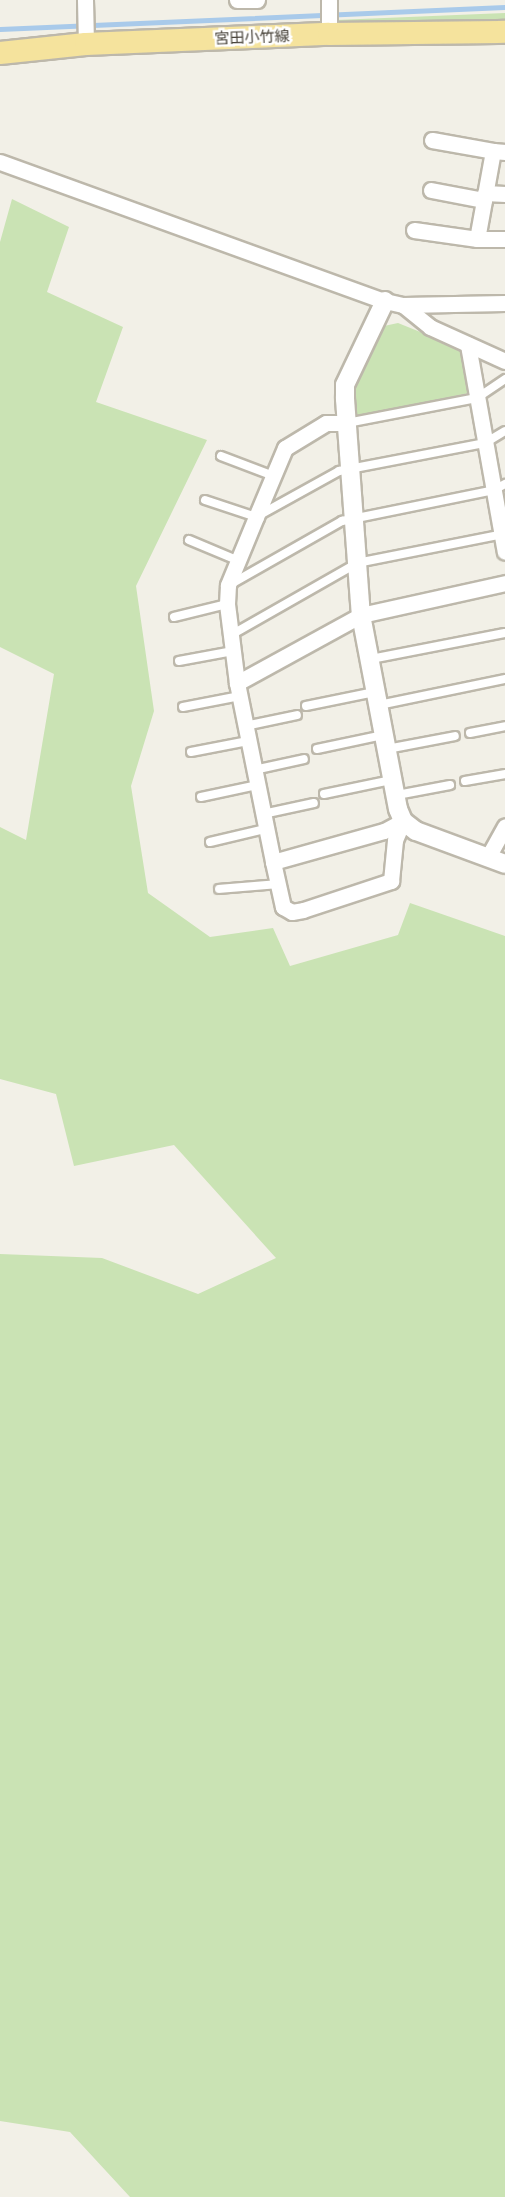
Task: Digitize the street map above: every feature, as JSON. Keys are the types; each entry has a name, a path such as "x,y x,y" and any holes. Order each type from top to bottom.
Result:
{"main road":[{"name":"宮田小竹線","path":"0,53 86,38 329,27 505,32"}],"street":[{"path":"237,0 257,0"},
{"path":"329,0 329,27"},
{"path":"85,6 86,38"},
{"path":"432,140 499,151 485,196 477,239"},
{"path":"0,162 394,303 430,327 505,361"},
{"path":"431,190 485,196 505,194"},
{"path":"414,230 477,239 505,239"},
{"path":"394,303 505,303"},
{"path":"394,303 345,385 361,615 394,788 403,820 416,831 497,860 505,826"},
{"path":"468,345 485,443 499,487 505,552"},
{"path":"346,423 326,423 285,448 228,585 227,604 238,690 283,906 292,912 391,881 395,840 403,820"},
{"path":"238,690 361,615 505,584"},
{"path":"273,862 384,831 403,820"}],"lane":[{"path":"346,423 477,398 505,379"},
{"path":"205,500 256,517 339,471 350,471 485,443 505,431"},
{"path":"221,456 274,476"},
{"path":"228,585 353,517 499,487"},
{"path":"179,661 232,643 357,563 503,534"},
{"path":"189,540 239,561"},
{"path":"174,617 227,604"},
{"path":"369,660 505,633"},
{"path":"306,706 505,679"},
{"path":"183,707 238,690"},
{"path":"191,752 297,715"},
{"path":"470,733 505,726"},
{"path":"317,750 455,736"},
{"path":"201,797 304,759"},
{"path":"465,781 505,774"},
{"path":"324,794 450,785"},
{"path":"210,842 314,803"},
{"path":"219,889 278,884"}],"green space":[{"path":"505,13 505,30 342,30 336,20"},
{"path":"12,199 69,227 47,292 123,327 96,402 207,440 136,586 154,711 131,786 148,893 210,937 273,928 290,966 398,935 410,903 505,936 505,2197 130,2197 70,2132 0,2121 0,1254 102,1258 198,1294 276,1258 174,1145 74,1166 56,1094 0,1079 0,827 26,840 54,674 0,647 0,242"},
{"path":"398,323 455,346 463,355 469,393 355,417 353,390 384,326"}],"waterway":[{"path":"0,29 505,7"}]}
